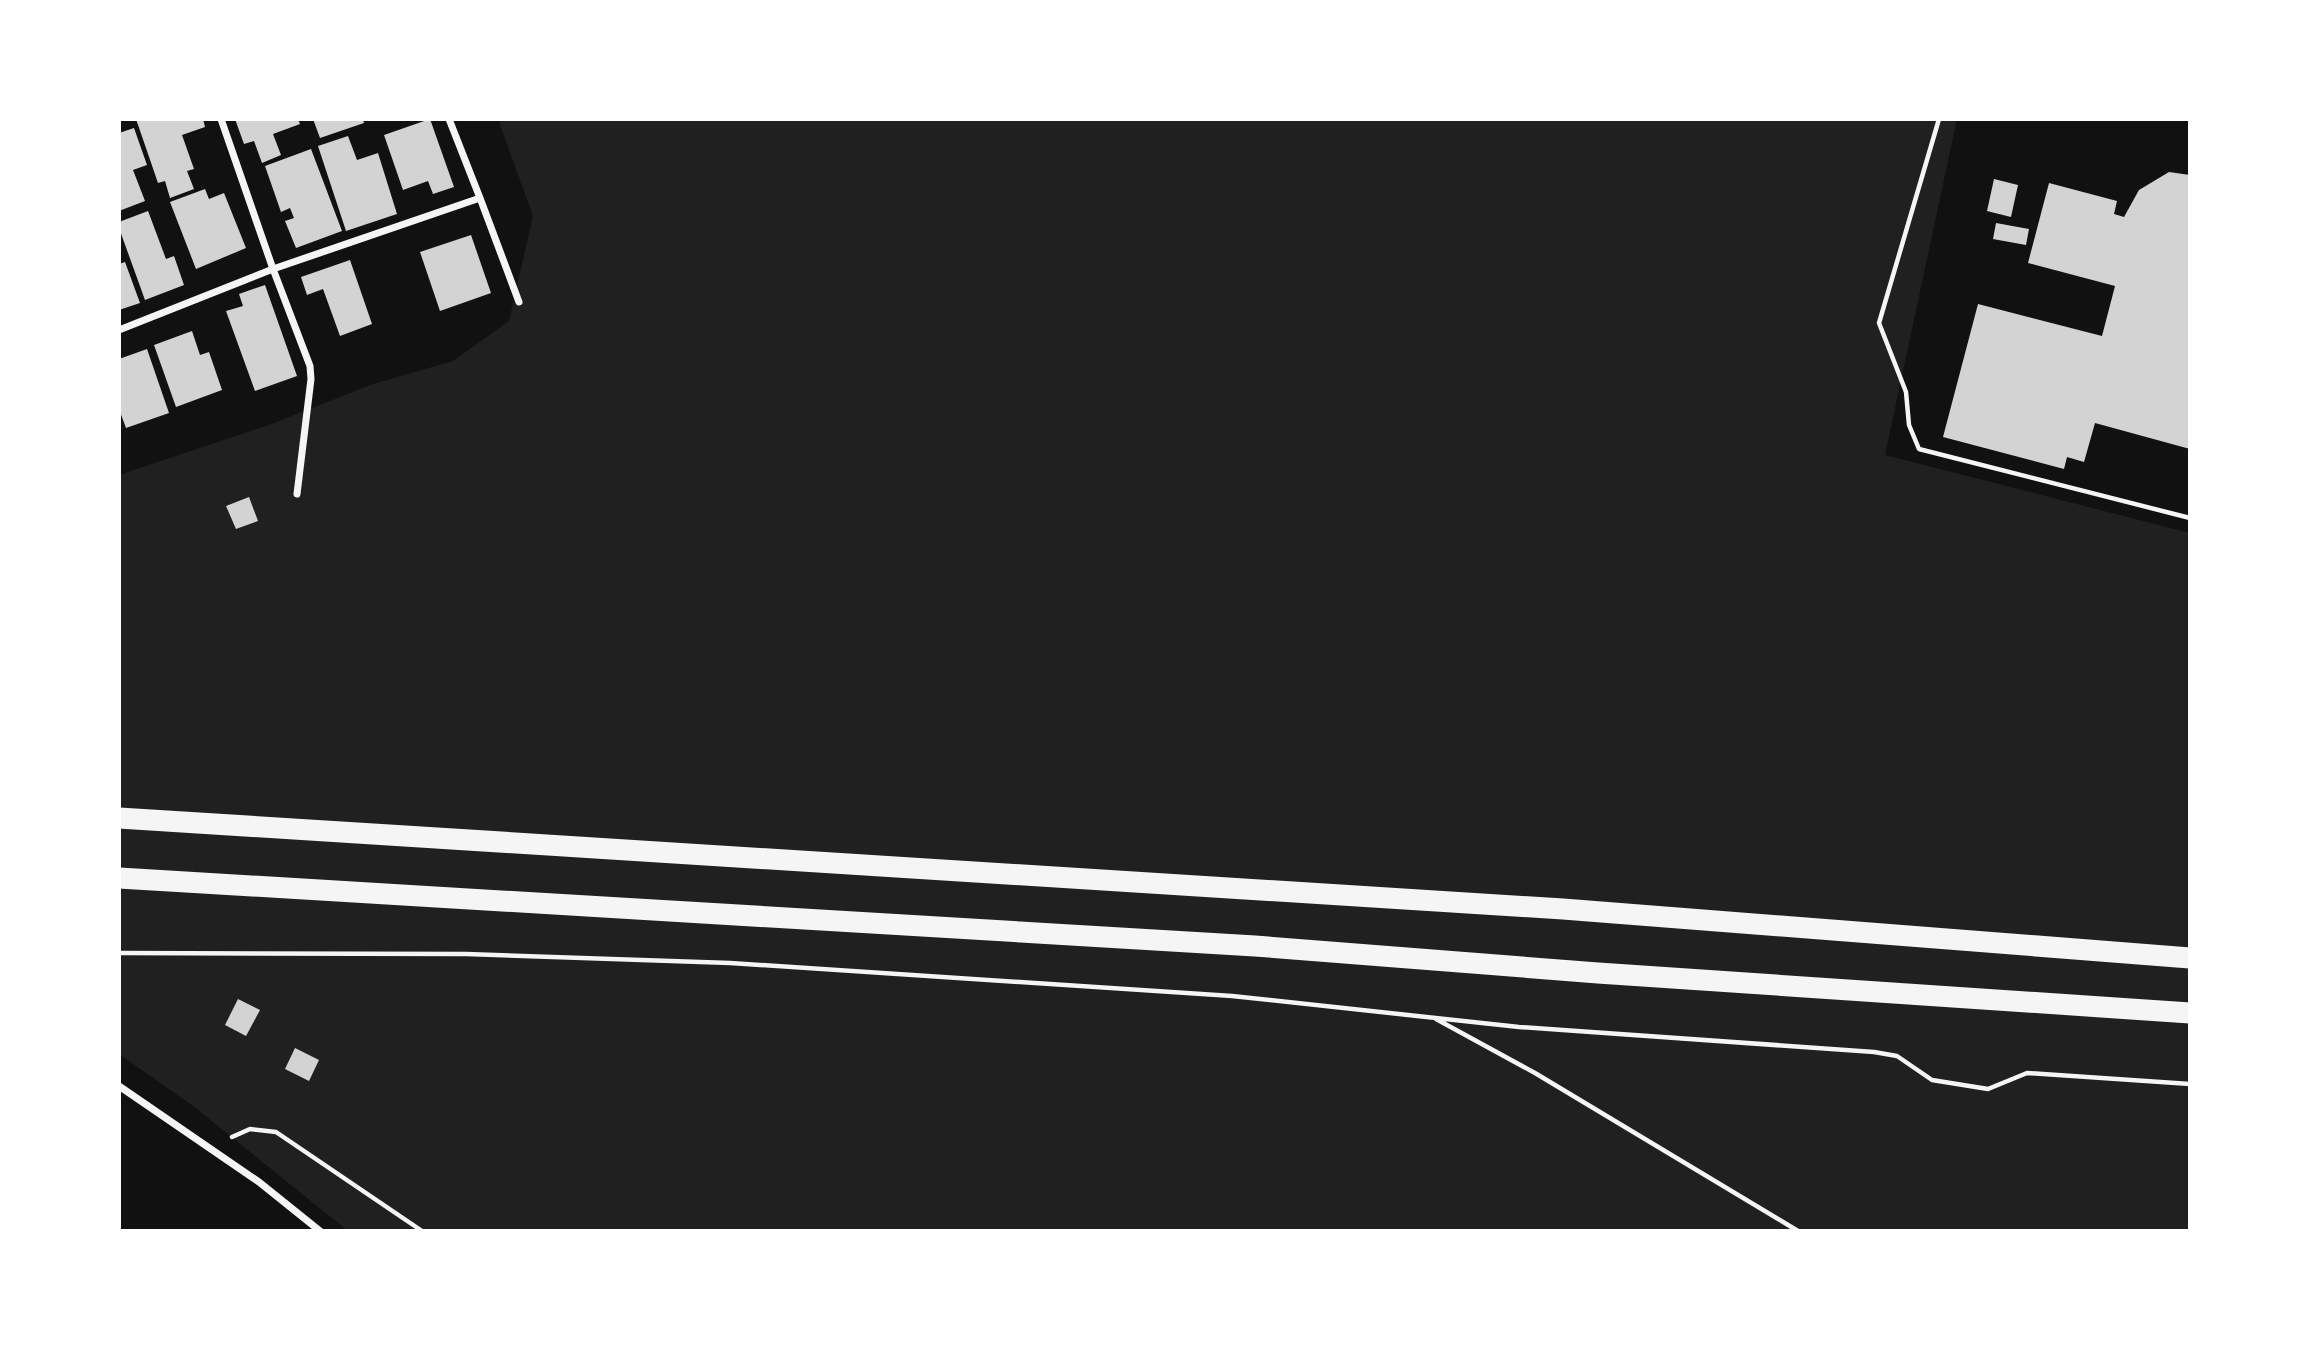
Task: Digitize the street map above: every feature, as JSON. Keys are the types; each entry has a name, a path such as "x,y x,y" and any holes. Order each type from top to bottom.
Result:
{"highway":[{"path":"119,818 1563,909 2190,958"},
{"path":"119,877 1255,946 1598,973 2190,1013"}],"street":[{"path":"221,119 310,366 311,379 297,494"},
{"path":"449,119 519,302"},
{"path":"119,330 273,269 480,198"},
{"path":"119,1086 259,1182 320,1231"}],"path":[{"path":"1939,119 1879,323 1906,392 1909,425 1919,449 2190,518"},
{"path":"119,953 466,954 730,963 1232,996 1519,1027 1874,1052 1897,1056 1932,1080 1988,1090 2027,1073 2190,1084"},
{"path":"1433,1018 1535,1073 1798,1231"},
{"path":"209,1147 250,1129 276,1132 422,1231"}],"shaded area":[{"path":"498,119 1957,119 1885,455 2190,533 2190,1231 348,1231 193,1106 119,1054 119,475 269,425 373,384 453,361 509,321 533,216"}],"building":[{"path":"136,119 203,119 205,127 182,135 194,169 187,171 194,189 170,198 165,181 158,183"},
{"path":"235,119 298,119 300,124 273,134 281,155 262,163 254,141 244,144"},
{"path":"313,119 363,119 364,123 320,138"},
{"path":"430,119 454,187 433,194 428,181 403,190 384,135"},
{"path":"134,128 147,165 133,170 145,201 119,211 119,133"},
{"path":"348,136 357,160 378,153 397,214 346,231 318,146"},
{"path":"311,149 342,231 296,248 285,221 294,218 290,208 281,212 265,166"},
{"path":"2169,172 2190,175 2190,449 2095,423 2084,462 2067,457 2064,469 1943,437 1978,304 2102,336 2115,286 2028,263 2049,183 2117,201 2114,214 2124,217 2139,190"},
{"path":"1994,179 2018,185 2011,217 1987,211"},
{"path":"205,189 209,199 224,193 246,248 196,269 170,202"},
{"path":"148,211 166,259 174,256 184,285 145,300 119,222"},
{"path":"1996,223 2029,229 2026,245 1993,239"},
{"path":"471,235 491,293 440,311 420,252"},
{"path":"350,260 372,324 340,336 323,289 307,295 301,277"},
{"path":"125,262 140,303 119,310 119,264"},
{"path":"265,285 297,376 255,391 226,311 243,306 239,294"},
{"path":"192,331 200,355 209,352 222,390 176,407 154,345"},
{"path":"147,349 169,413 126,428 119,409 119,359"},
{"path":"249,497 258,521 236,529 226,506"},
{"path":"238,999 260,1010 246,1036 225,1025"},
{"path":"295,1048 319,1060 309,1081 285,1069"}]}
